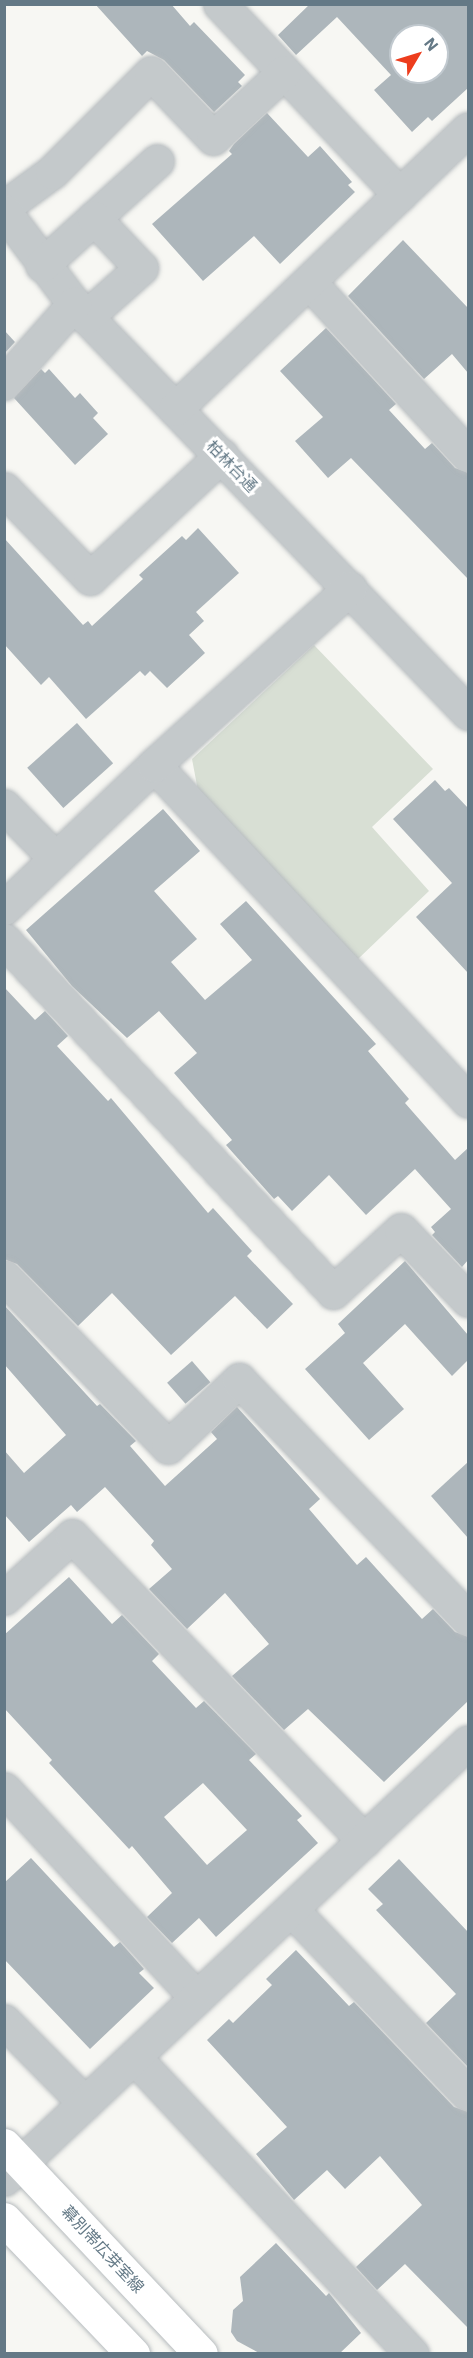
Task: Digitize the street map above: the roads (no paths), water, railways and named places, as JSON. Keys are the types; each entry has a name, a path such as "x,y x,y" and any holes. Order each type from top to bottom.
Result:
{"main road":[{"name":"幕別帯広芽室線","path":"10,2162 201,2354"},
{"path":"4,2218 133,2354"}],"street":[{"path":"220,4 400,195"},
{"path":"4,207 52,172 151,73 213,138 284,72"},
{"path":"175,409 467,133"},
{"path":"42,265 157,161"},
{"name":"柏林台通","path":"4,211 42,265 80,311 222,455 468,712"},
{"path":"4,383 80,311 141,268 94,218"},
{"path":"309,282 468,455"},
{"path":"4,489 90,578 222,455"},
{"path":"4,908 154,765 350,588"},
{"path":"154,765 468,1101"},
{"path":"4,806 56,859"},
{"path":"4,940 333,1292 401,1230 468,1300"},
{"path":"4,1277 168,1447 238,1380 468,1619"},
{"path":"4,1598 72,1536 364,1840"},
{"path":"10,2162 85,2103 364,1840 466,1749"},
{"path":"4,1789 197,1998"},
{"path":"291,1909 468,2094"},
{"path":"4,2021 85,2103"},
{"path":"134,2057 412,2354"}]}
